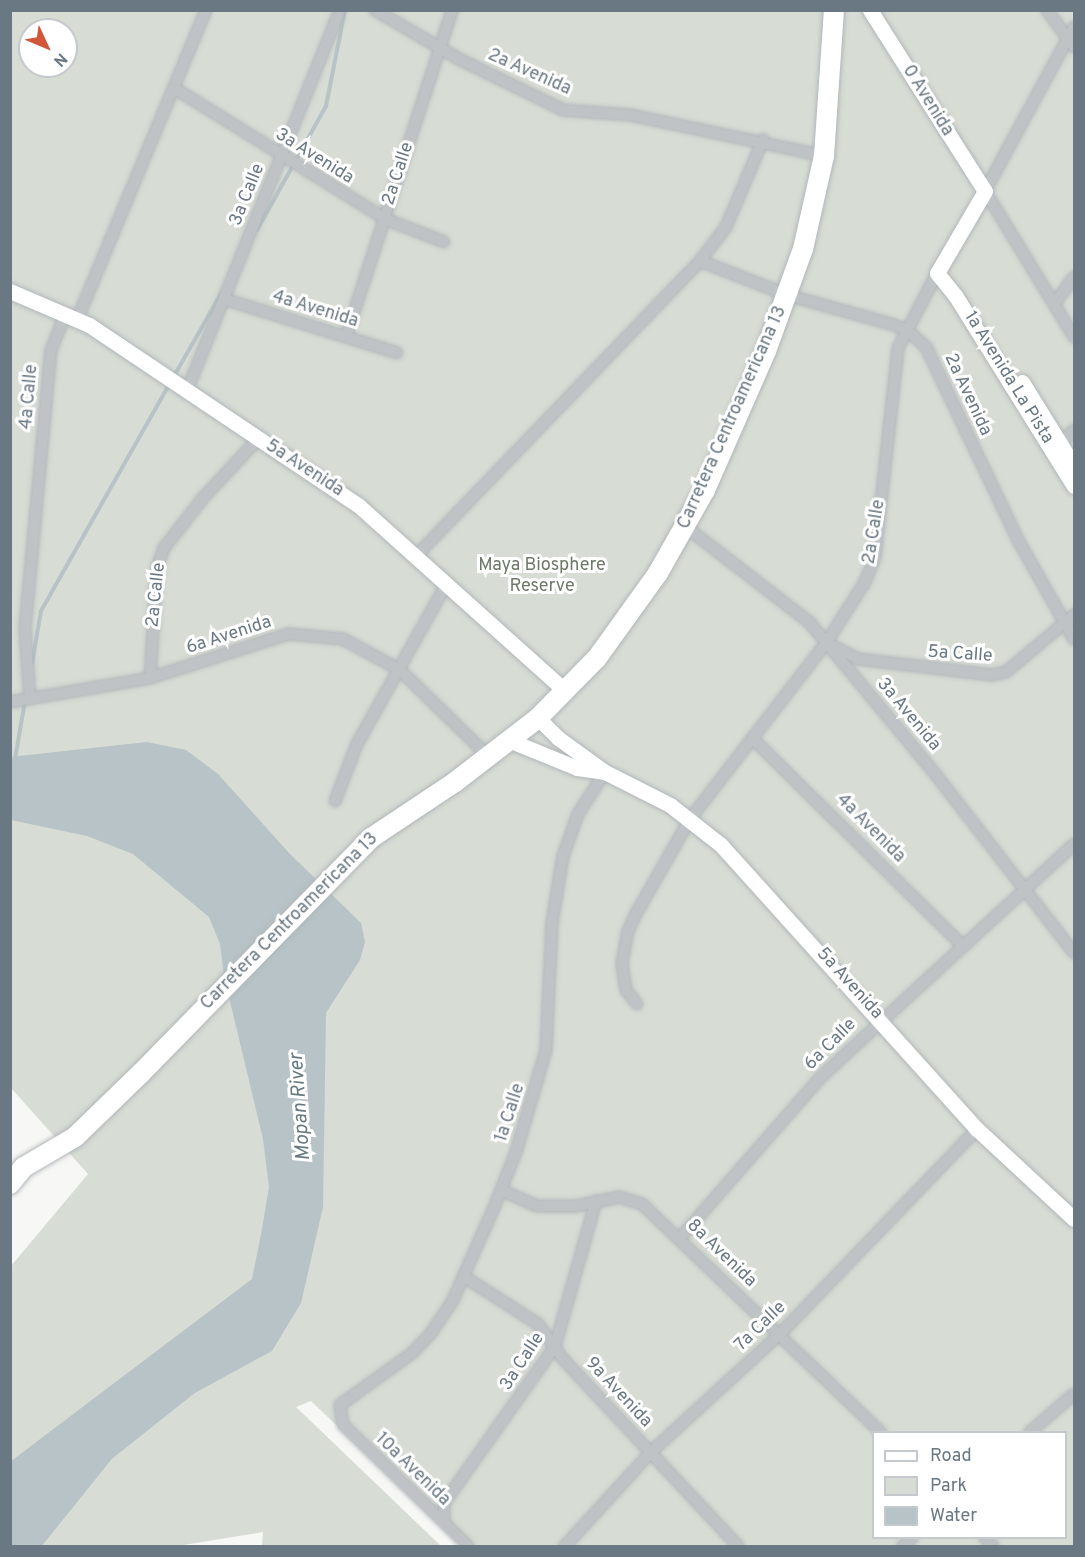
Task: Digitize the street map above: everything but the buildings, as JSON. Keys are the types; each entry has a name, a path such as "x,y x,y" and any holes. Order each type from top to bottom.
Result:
{"highway":[{"name":"Carretera Centroamericana 13","path":"11,1177 90,1119 172,1042 343,865 387,826 511,741 565,691 610,640 686,527 766,351 787,295 803,249 824,156 834,10"}],"street":[{"name":"4a Calle","path":"30,699 25,628 51,350 71,318 174,88 206,10"},
{"name":"3a Calle","path":"186,393 340,10"},
{"name":"2a Avenida","path":"375,10 440,48 563,110 630,115 764,140 824,156"},
{"name":"2a Calle","path":"346,337 452,10"},
{"name":"0 Avenida","path":"870,10 985,191"},
{"path":"1047,10 1071,42"},
{"name":"2a Calle","path":"636,1004 626,990 622,964 628,931 690,819 826,643 865,582 874,557 896,366 907,330 1071,42 1074,27"},
{"name":"3a Avenida","path":"174,88 385,219 444,242"},
{"path":"417,555 700,261 726,227 764,140"},
{"path":"985,191 1074,337"},
{"name":"2a Avenida","path":"700,261 787,295 907,330 932,356 1018,540 1074,639"},
{"name":"1a Avenida La Pista","path":"940,269 1057,447 1074,486"},
{"path":"1055,303 1074,277"},
{"name":"5a Avenida","path":"10,291 71,318 358,505 417,555 446,585 565,691"},
{"name":"4a Avenida","path":"224,299 397,353"},
{"path":"1057,447 1074,430"},
{"name":"2a Calle","path":"150,678 157,568 164,548 203,498 258,439"},
{"name":"1a Avenida La Pista","path":"1057,447 1074,466"},
{"name":"3a Avenida","path":"686,527 789,604 826,643 936,775 1024,892 1074,953"},
{"path":"335,801 357,744 446,585"},
{"name":"5a Calle","path":"826,643 858,659 992,675 1006,672 1074,615"},
{"name":"6a Avenida","path":"10,702 150,678 289,634 343,639 400,670 489,757"},
{"name":"5a Avenida","path":"538,718 558,738 605,772 690,819 747,871 977,1129 1074,1219"},
{"name":"4a Avenida","path":"752,738 962,945"},
{"name":"5a Avenida","path":"511,741 577,768 605,772"},
{"name":"1a Calle","path":"339,1413 340,1405 422,1344 447,1310 501,1190 546,1050 552,923 562,856 578,814 605,772"},
{"name":"6a Calle","path":"680,1238 821,1077 881,1019 1024,892 1074,844"},
{"name":"7a Calle","path":"565,1546 651,1452 780,1334 977,1129"},
{"name":"8a Avenida","path":"501,1190 537,1206 577,1206 632,1198 680,1238 880,1431"},
{"name":"3a Calle","path":"444,1522 444,1503 555,1346 596,1202"},
{"name":"9a Avenida","path":"463,1276 525,1313 738,1546"},
{"path":"1031,1431 1074,1394"},
{"name":"10a Avenida","path":"339,1413 343,1425 468,1546"}],"green space":[{"name":"Maya Biosphere Reserve","path":"11,11 1074,11 1074,1546 463,1546 311,1401 296,1407 441,1546 262,1546 263,1532 177,1546 42,1546 112,1459 195,1393 264,1355 89,1403 11,1461 11,1266 88,1174 11,1088"}],"water":[{"name":"Mopan River","path":"147,742 186,750 218,774 289,853 361,923 365,942 360,960 326,1013 323,1207 301,1303 272,1351 195,1393 112,1459 42,1546 11,1546 11,1461 252,1279 262,1229 269,1187 263,1139 224,976 220,944 209,917 133,854 87,836 11,820 10,757"}],"waterway":[{"path":"257,230 326,106 345,10"},
{"path":"174,376 221,294"},
{"path":"32,664 41,611 170,383"},
{"path":"15,759 25,701"}]}
